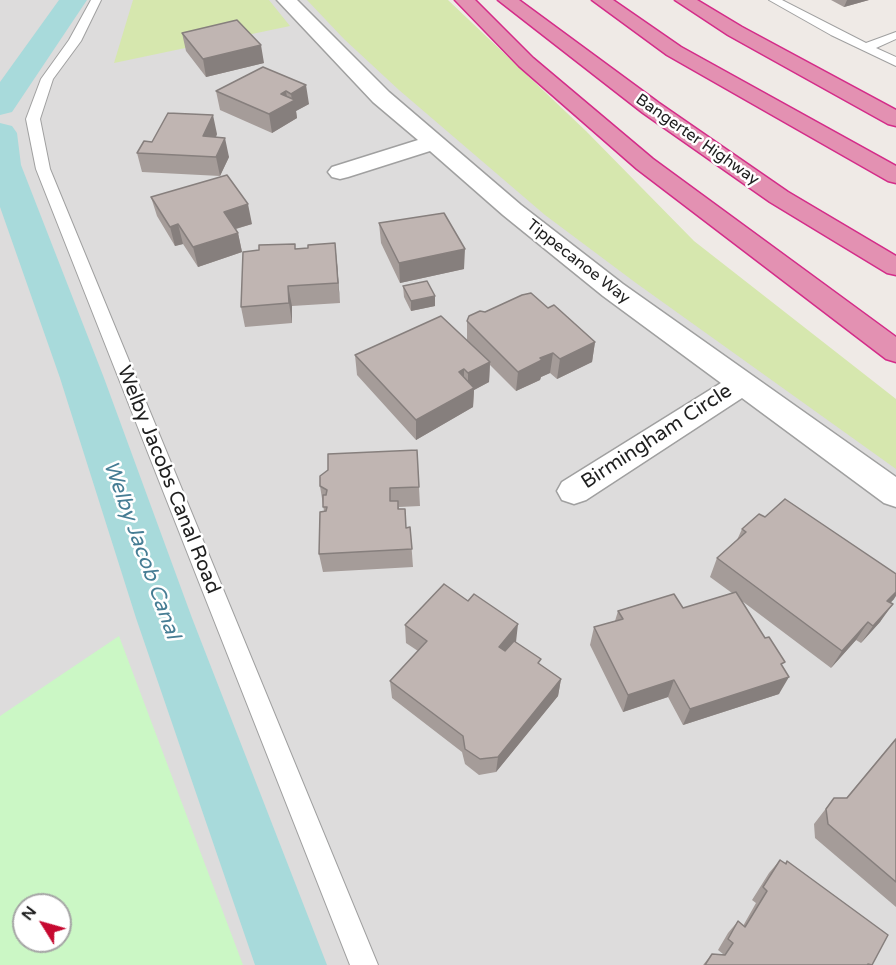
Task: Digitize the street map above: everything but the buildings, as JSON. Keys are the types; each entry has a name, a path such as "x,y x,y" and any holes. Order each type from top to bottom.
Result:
{"highway":[{"path":"464,0 549,83 645,164 896,352"},
{"name":"Bangerter Highway","path":"507,0 651,108 769,190 896,267"},
{"path":"601,0 674,51 896,176"},
{"path":"684,0 784,59 896,119"}],"street":[{"name":"Tippecanoe Way","path":"286,0 338,55 433,143 512,210 613,290 896,494"},
{"path":"340,172 433,143"},
{"name":"Birmingham Circle","path":"574,491 741,384"}],"lane":[{"name":"Welby Jacobs Canal Road","path":"96,0 75,41 47,79 33,119 43,169 364,965"},
{"path":"774,0 896,62"},
{"path":"865,48 896,35"}],"shaded area":[{"path":"0,0 422,0 491,78 896,408 896,965 0,965"}],"green space":[{"path":"133,0 269,0 290,26 114,63"},
{"path":"307,0 448,0 586,131 694,241 896,399 896,469 545,215 399,90 344,39"},
{"path":"119,636 243,965 0,965 0,716"}],"waterway":[{"name":"Welby Jacob Canal","path":"0,105 73,0"},
{"name":"Welby Jacob Canal","path":"0,133 3,165 82,378 164,618 291,965"}]}
